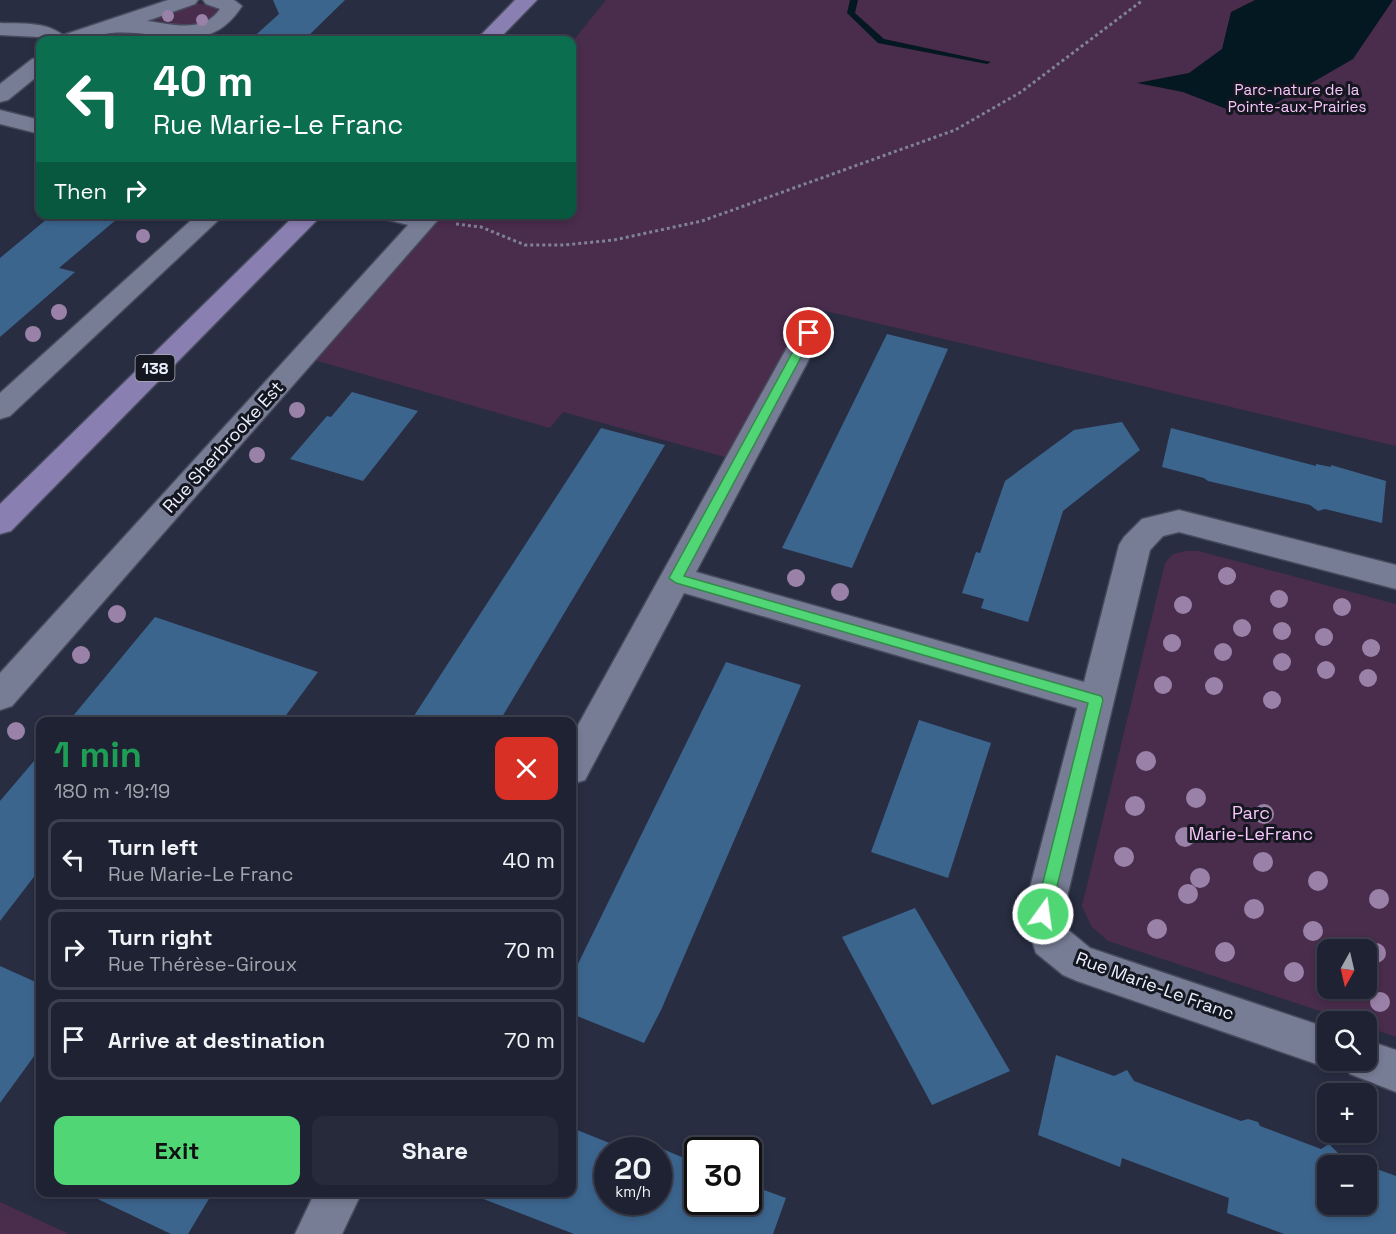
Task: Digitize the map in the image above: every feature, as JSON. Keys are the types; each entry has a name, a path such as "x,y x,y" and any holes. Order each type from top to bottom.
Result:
{"main road":[{"path":"490,36 527,0"},
{"name":"138","path":"0,523 306,219"}],"street":[{"path":"82,36 188,0"},
{"path":"114,27 146,26 194,33 217,26 226,18 232,6 213,0"},
{"path":"0,29 44,31 51,36"},
{"path":"0,95 36,67"},
{"path":"0,117 36,126"},
{"path":"0,408 208,219"},
{"path":"416,219 425,221"},
{"name":"Rue Sherbrooke Est","path":"0,696 425,221"},
{"path":"576,762 809,333"},
{"name":"Rue Marie-Le Franc","path":"1317,1044 1077,962 1050,940 1043,914 1135,545 1153,527 1179,521 1396,578"},
{"path":"676,578 1096,700"},
{"path":"1377,1064 1396,1071"},
{"path":"318,1234 337,1197"}],"path":[{"path":"425,221 481,227 525,245 564,245 614,240 702,221 955,130 1021,92 1143,0"}],"green space":[{"name":"Parc-nature de la Pointe-aux-Prairies","path":"606,0 1396,0 1396,446 821,310 739,461 563,412 550,428 304,357 427,219 576,219 576,37"},
{"path":"195,3 214,6 219,13 194,26 179,26 152,19"},
{"name":"Parc Marie-LeFranc","path":"1199,551 1396,604 1396,1037 1377,1030 1377,1011 1320,1011 1108,941 1091,926 1082,906 1165,563 1173,554"},
{"path":"0,1202 69,1234 0,1234"}],"water":[{"path":"1255,0 1393,0 1353,59 1275,104 1229,110 1183,92 1137,83 1189,73 1222,49 1231,12"}],"building":[{"path":"273,0 345,0 308,36 254,36 279,14"},
{"path":"47,219 117,219 59,268 75,272 0,337 0,258"},
{"path":"887,334 948,349 852,568 782,548"},
{"path":"352,392 418,411 363,481 290,459 327,416 331,417"},
{"path":"1122,422 1140,450 1063,511 1028,622 981,608 984,599 962,593 976,552 980,553 1005,481 1074,430"},
{"path":"601,428 665,445 502,717 413,717"},
{"path":"1171,428 1316,466 1316,464 1331,467 1331,465 1386,481 1382,523 1325,509 1318,511 1310,505 1208,481 1162,467"},
{"path":"155,617 318,672 285,717 72,717"},
{"path":"726,662 801,685 661,1010 644,1043 576,1016 576,968"},
{"path":"919,720 991,743 948,878 871,852"},
{"path":"36,759 36,874 0,921 0,801"},
{"path":"915,908 1010,1071 932,1105 842,937"},
{"path":"0,966 36,982 36,1054 0,1103"},
{"path":"1056,1055 1114,1076 1127,1070 1134,1081 1241,1121 1248,1119 1258,1122 1260,1126 1321,1149 1329,1144 1340,1155 1317,1155 1317,1215 1377,1215 1377,1169 1396,1176 1396,1234 1284,1234 1227,1213 1229,1198 1122,1158 1120,1167 1038,1135"},
{"path":"576,1130 595,1137 594,1215 672,1215 672,1153 684,1158 684,1215 762,1215 762,1189 786,1198 773,1234 574,1234 478,1197 576,1197"},
{"path":"93,1197 210,1197 188,1234 171,1234"}],"waterway":[{"path":"854,0 851,13 881,41 987,62"}],"route":[{"path":"809,333 676,578 1096,700 1043,914"}]}
